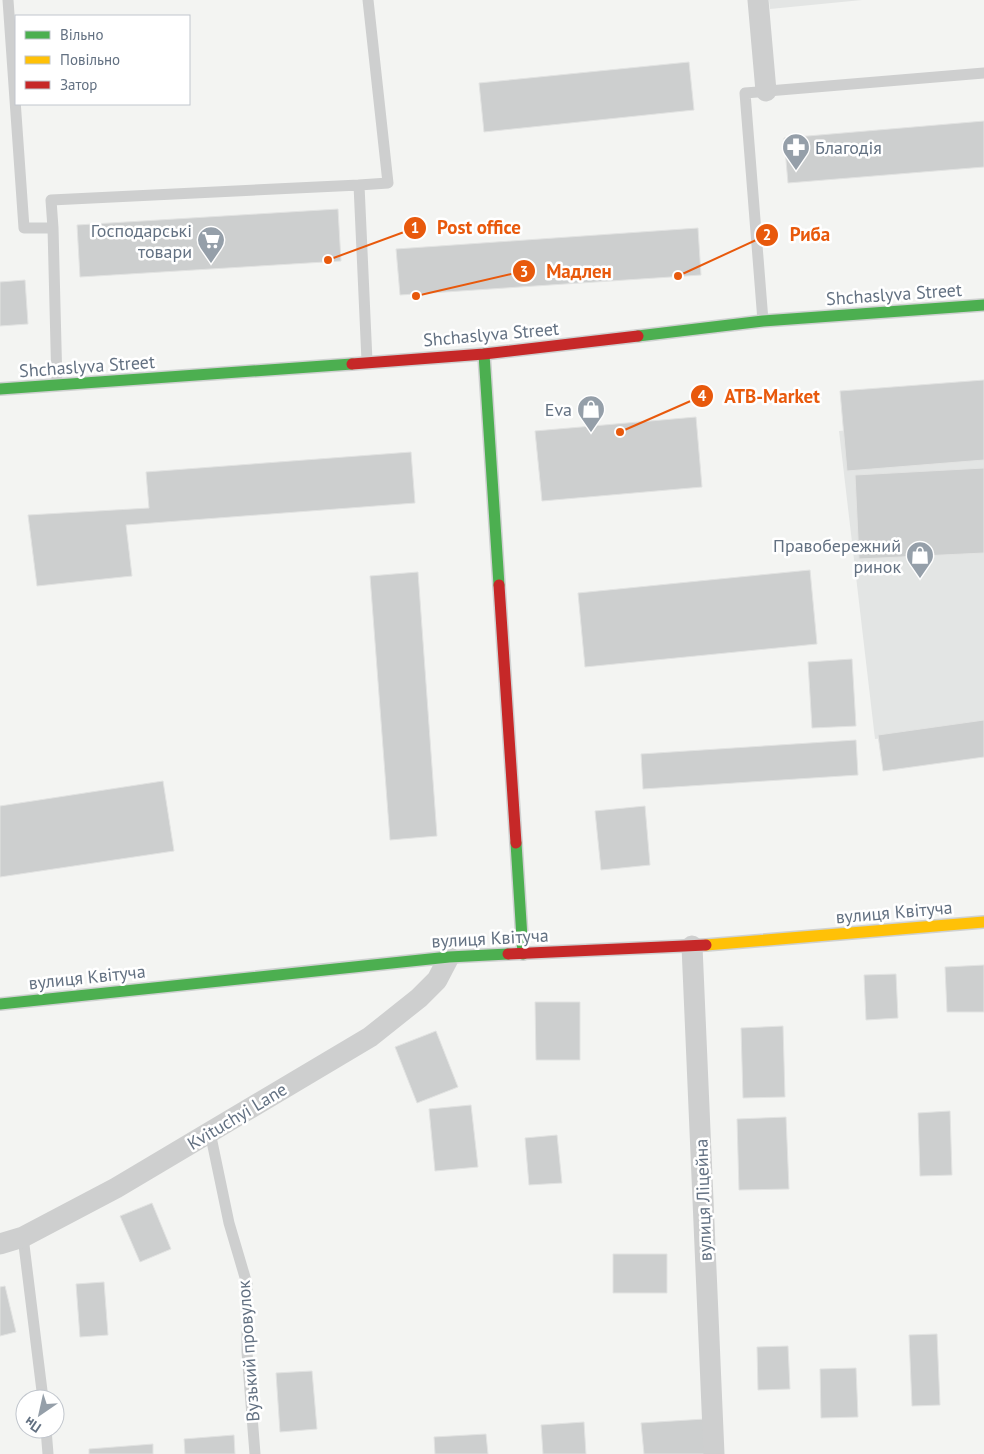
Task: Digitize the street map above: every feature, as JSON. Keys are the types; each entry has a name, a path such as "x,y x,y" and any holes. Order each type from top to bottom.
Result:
{"street":[{"path":"758,0 766,91"},
{"name":"Shchaslyva Street","path":"0,389 484,354 762,321 984,304"},
{"path":"484,354 523,954"},
{"name":"вулиця Квітуча","path":"0,1004 449,957 692,946 984,922"},
{"name":"вулиця Ліцейна","path":"692,946 714,1454"},
{"name":"Kvituchyi Lane","path":"0,1244 23,1237 116,1188 370,1037 419,998 437,980 449,957"}],"lane":[{"path":"8,0 15,100"},
{"path":"57,386 51,200 388,183 368,0"},
{"path":"762,321 745,93 984,73"},
{"path":"15,105 24,228 53,228"},
{"path":"359,185 367,362"},
{"name":"Вузький провулок","path":"210,1132 229,1222 248,1284 247,1352 255,1454"},
{"path":"23,1237 42,1389"},
{"path":"47,1439 48,1454"}],"shaded area":[{"path":"769,0 862,0 770,9"},
{"name":"Правобережний ринок","path":"984,418 984,728 875,739 839,431"}],"building":[{"path":"689,62 694,110 484,132 479,83"},
{"path":"984,121 984,167 788,183 784,138"},
{"path":"338,209 341,261 80,277 77,225"},
{"path":"698,228 701,275 400,295 396,249"},
{"path":"25,280 28,324 0,326 0,282"},
{"path":"984,380 984,460 847,471 840,391"},
{"path":"696,417 702,487 542,501 535,431"},
{"path":"411,452 415,503 126,525 132,576 37,586 28,515 149,508 146,472"},
{"path":"984,468 984,553 859,559 855,475"},
{"path":"810,570 817,644 585,667 578,593"},
{"path":"418,572 437,836 390,840 370,576"},
{"path":"852,659 856,726 812,728 808,662"},
{"path":"984,720 984,757 883,771 878,735"},
{"path":"856,740 858,775 643,789 641,754"},
{"path":"163,781 174,851 0,877 0,806"},
{"path":"645,806 650,865 601,870 595,811"},
{"path":"984,965 984,1012 947,1012 945,967"},
{"path":"896,974 898,1018 866,1020 864,975"},
{"path":"535,1002 580,1002 580,1060 536,1060"},
{"path":"783,1026 785,1097 743,1098 741,1028"},
{"path":"436,1031 458,1087 417,1103 395,1047"},
{"path":"471,1105 478,1167 435,1171 429,1109"},
{"path":"950,1111 952,1175 920,1176 918,1113"},
{"path":"786,1117 789,1189 739,1190 737,1119"},
{"path":"557,1135 562,1183 529,1185 525,1138"},
{"path":"152,1203 171,1249 140,1262 120,1216"},
{"path":"613,1254 667,1254 667,1293 613,1293"},
{"path":"104,1282 108,1335 80,1337 76,1284"},
{"path":"5,1286 16,1332 0,1336 0,1287"},
{"path":"937,1334 940,1405 912,1406 909,1335"},
{"path":"788,1346 790,1389 758,1390 757,1347"},
{"path":"856,1368 858,1417 821,1418 820,1369"},
{"path":"312,1371 317,1429 280,1432 276,1373"},
{"path":"705,1419 707,1454 644,1454 641,1423"},
{"path":"584,1422 586,1454 543,1454 541,1425"},
{"path":"486,1434 488,1454 435,1454 434,1437"},
{"path":"234,1435 235,1454 185,1454 184,1439"},
{"path":"153,1444 153,1454 89,1454 89,1449"}],"traffic: fast":[{"path":"638,336 763,321 984,305"},
{"path":"484,354 499,585"},
{"path":"0,389 352,364"},
{"path":"516,843 523,954"},
{"path":"0,1004 449,957 508,954"}],"traffic: slow":[{"path":"706,945 984,922"}],"traffic: jam":[{"path":"352,364 484,354 638,336"},
{"path":"499,585 516,843"},
{"path":"508,954 706,945"}],"place":[{"name":"Благодія","path":"796,171"},
{"name":"Post office","path":"328,260"},
{"name":"Господарські товари","path":"211,264"},
{"name":"Риба","path":"678,276"},
{"name":"Мадлен","path":"416,296"},
{"name":"ATB-Market","path":"620,432"},
{"name":"Eva","path":"591,433"},
{"name":"Правобережний ринок","path":"920,579"}]}
